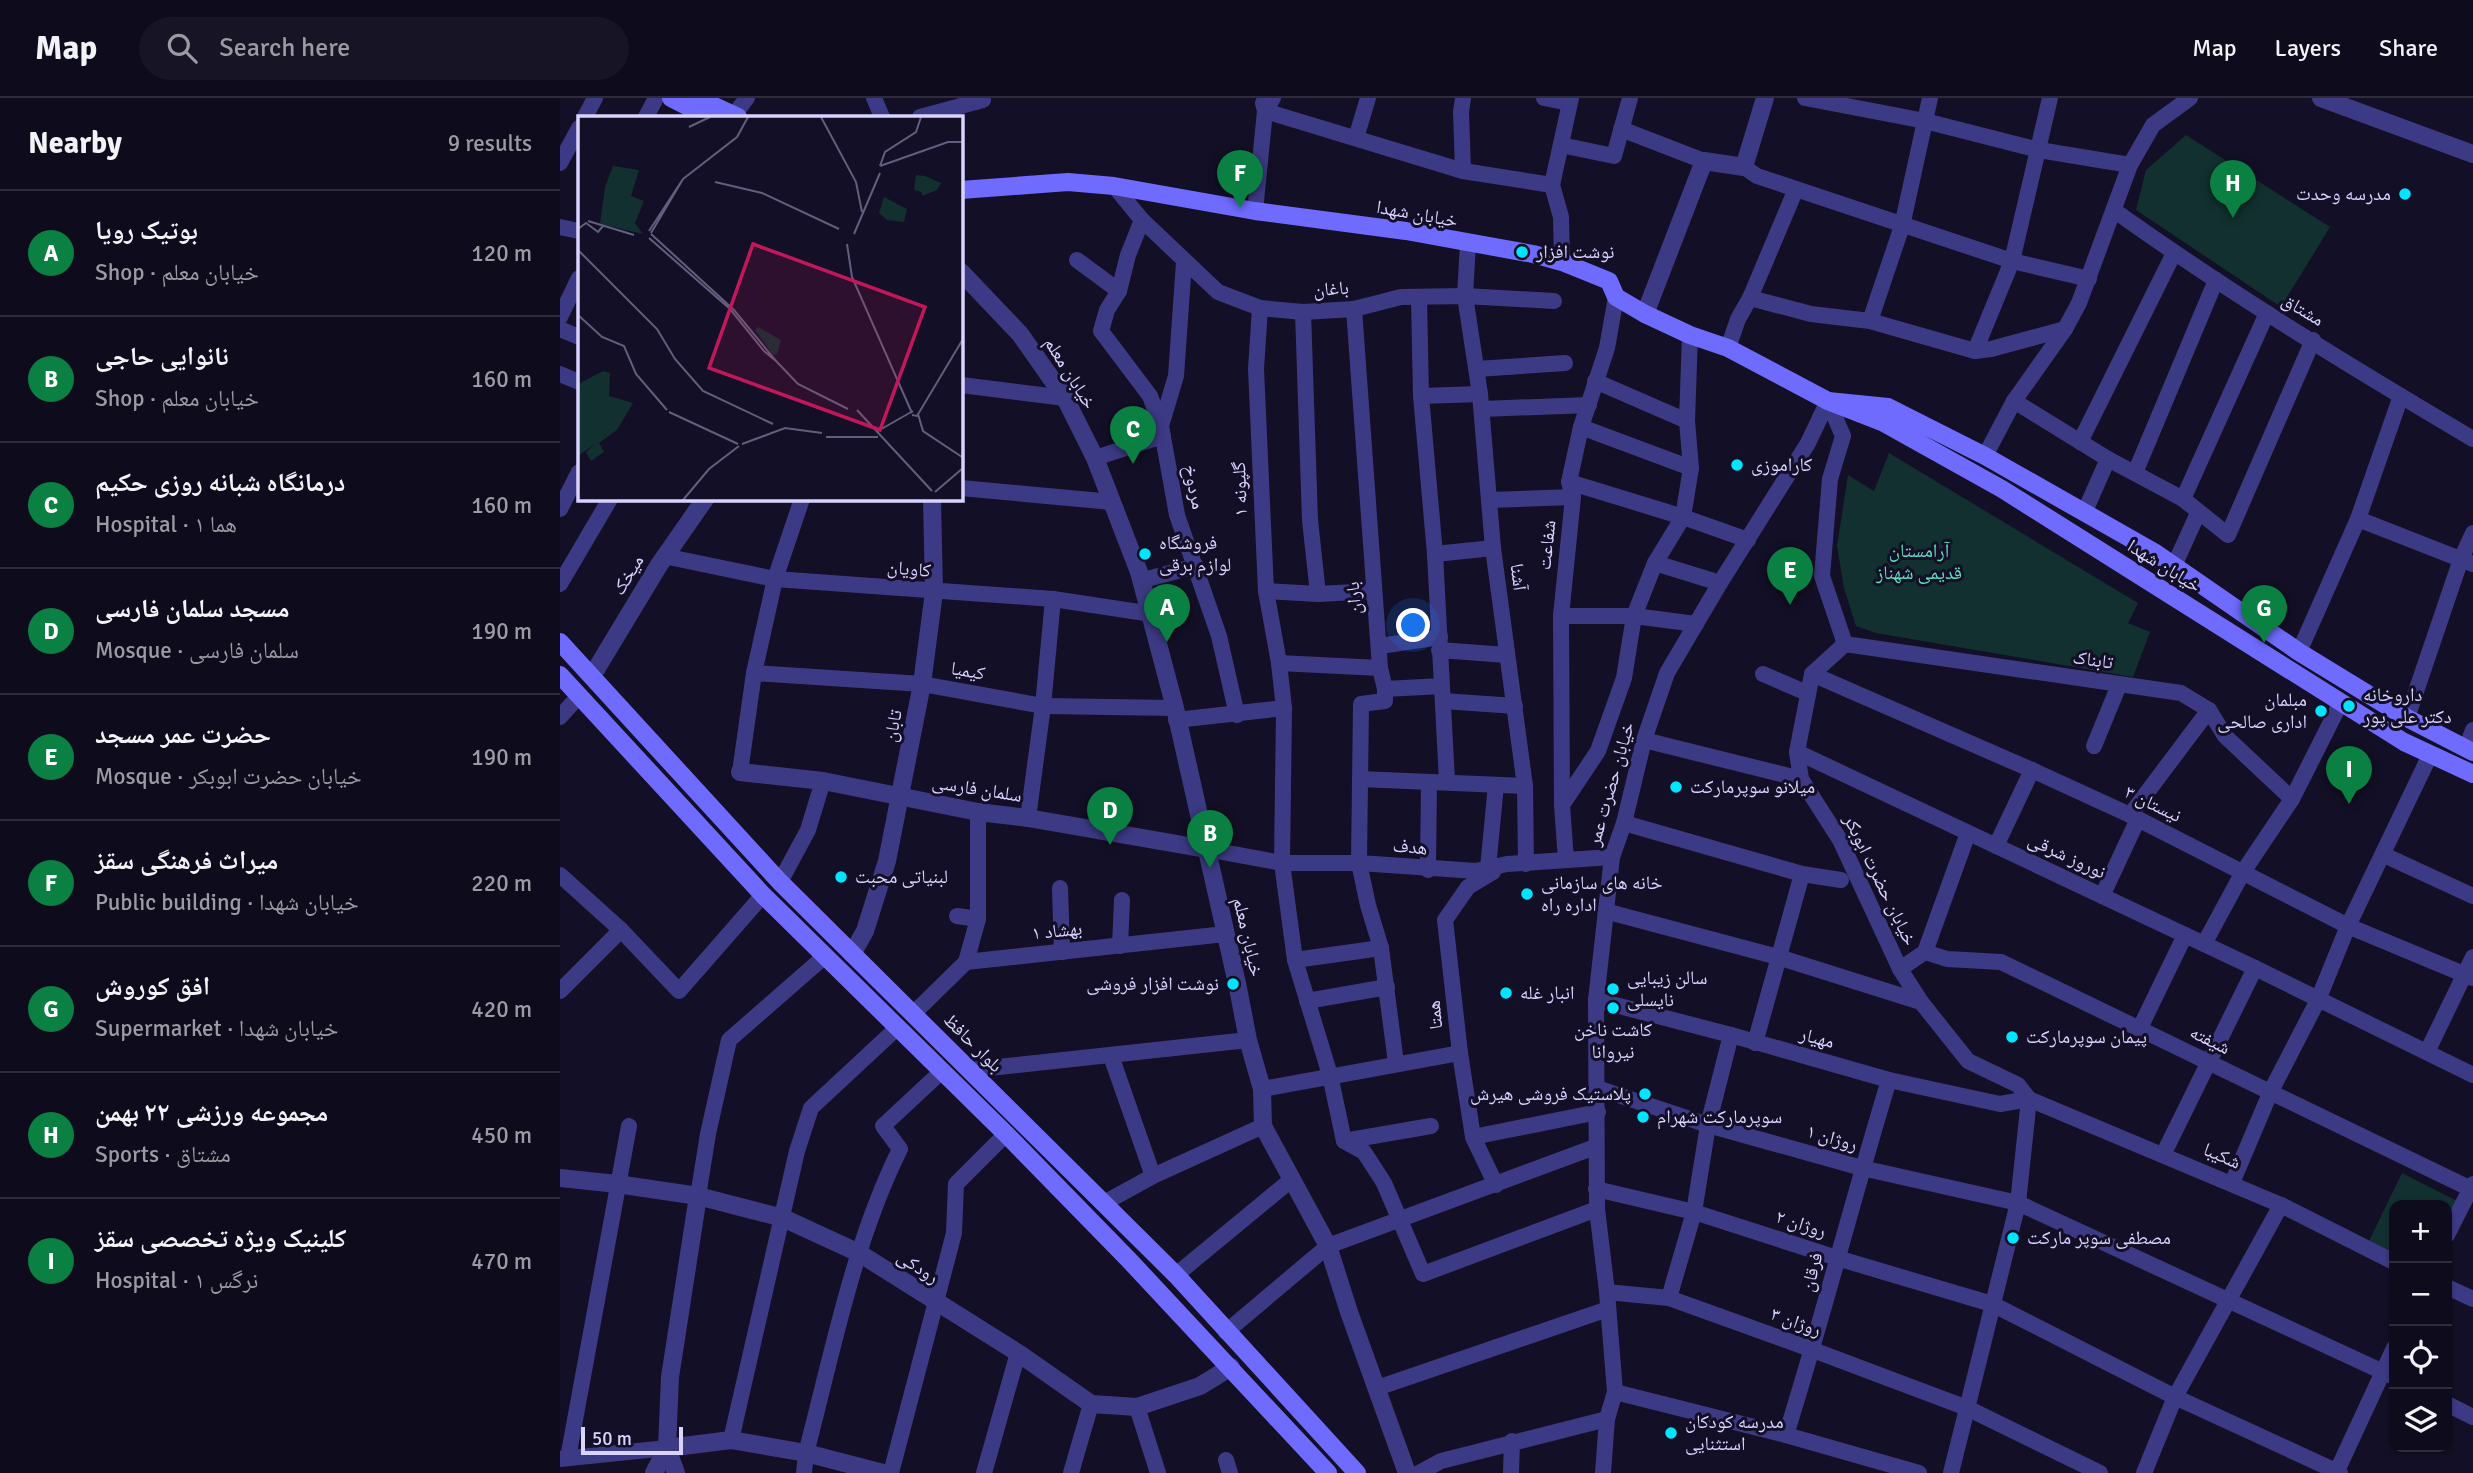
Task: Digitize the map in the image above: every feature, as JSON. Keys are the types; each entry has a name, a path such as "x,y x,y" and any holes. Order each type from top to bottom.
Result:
{"main road":[{"path":"671,98 706,116"},
{"path":"697,98 736,116"},
{"name":"خیابان شهدا","path":"962,190 1068,182 1114,186 1255,211 1406,231 1562,262 1609,281 1616,297 1645,314 1690,335 1728,348 1828,401 1881,422 2002,489 2341,702 2430,755 2473,774"},
{"name":"خیابان شهدا","path":"1828,401 1888,407 1986,456 2085,511 2174,566 2299,652 2407,718 2470,751"},
{"name":"بلوار حافظ","path":"560,642 780,882 1176,1275 1357,1473"},
{"path":"560,676 763,895 1006,1134 1231,1367 1328,1473"},
{"path":"1231,1367 1247,1355"}],"street":[{"path":"586,116 595,98"},
{"path":"647,116 656,98"},
{"path":"736,116 747,98"},
{"path":"874,98 882,116"},
{"path":"1356,138 1368,98"},
{"path":"1463,98 1463,171"},
{"path":"1544,98 1570,101 1552,185 1561,217 1562,262"},
{"path":"1561,145 1614,156 1630,98"},
{"path":"1744,167 1765,98"},
{"path":"1805,98 1925,121 2039,150 2130,165"},
{"path":"1870,321 1902,226 1930,98"},
{"path":"1975,351 2012,261 2050,98"},
{"path":"1986,456 2014,401 2065,328 2079,303 2130,165 2153,125 2190,98"},
{"path":"2321,98 2360,104 2473,154"},
{"path":"924,116 984,100"},
{"path":"1255,211 1266,102 1356,138 1463,171 1552,185"},
{"path":"1621,129 1704,161 1744,167 1757,176 1902,226 2012,261 2089,279"},
{"path":"560,163 578,130"},
{"path":"1645,314 1704,161"},
{"name":"باغان","path":"1114,186 1142,220 1218,292 1260,308 1303,312 1354,309 1401,297 1465,296 1554,301"},
{"path":"1728,348 1738,319 1750,299 1797,189"},
{"name":"مشتاق","path":"2115,211 2267,313 2473,439"},
{"path":"1095,458 1162,431 1150,396 1101,331 1107,310 1119,291 1128,255 1142,220"},
{"path":"560,227 578,231"},
{"name":"آشنا","path":"1468,244 1465,296 1481,401 1493,548 1525,786 1526,864"},
{"path":"2080,442 2174,253"},
{"path":"1076,260 1119,291"},
{"name":"مردوخ","path":"1184,262 1175,376 1162,431 1177,515 1219,636 1237,715"},
{"name":"خیابان معلم","path":"962,273 1020,334 1065,398 1095,458 1139,572 1152,614 1248,1040 1262,1089 1263,1126 1328,1246 1407,1473"},
{"path":"560,279 578,283 560,317"},
{"path":"2135,473 2216,280"},
{"name":"شفاعت","path":"1566,860 1562,805 1561,616 1571,489 1581,426 1607,348 1616,297"},
{"path":"1419,298 1421,396 1435,554 1447,782"},
{"path":"1750,299 1811,314 1870,321 1975,351 2065,328"},
{"name":"گلپونه ۱","path":"1260,308 1256,369 1266,591 1279,663 1283,708 1282,863 1295,960 1330,1075 1344,1141"},
{"name":"باران","path":"1354,309 1380,668 1385,689"},
{"path":"1303,312 1310,520 1318,594"},
{"path":"2183,499 2267,313"},
{"path":"560,329 578,337"},
{"path":"1562,805 1598,751 1624,678 1634,616 1655,563 1683,517 1691,468 1686,421 1690,335"},
{"path":"2014,401 2108,459 2183,499 2228,535 2313,340"},
{"path":"1477,369 1565,363"},
{"path":"560,374 578,382"},
{"path":"1595,381 1686,421"},
{"path":"962,385 1065,398"},
{"path":"1421,396 1589,405"},
{"path":"2299,652 2358,519 2401,396"},
{"path":"1812,674 1845,644 1822,576 1830,479 1843,436 1828,401"},
{"name":"خیابان حضرت عمر","path":"1603,1473 1607,1419 1615,1392 1596,1189 1596,1000 1612,857 1624,824 1644,740 1667,673 1808,443 1828,401"},
{"path":"1581,426 1691,468"},
{"path":"2085,511 2108,459"},
{"path":"560,509 578,474"},
{"path":"962,488 1112,502"},
{"path":"1489,500 1571,489 1683,517 1748,540"},
{"path":"560,584 609,500"},
{"name":"میخک","path":"592,676 664,556 704,500"},
{"path":"740,772 754,673 775,579 803,500"},
{"name":"تابان","path":"852,954 865,931 884,873 922,684 934,592 932,500"},
{"path":"2174,566 2198,513"},
{"path":"2358,519 2467,562"},
{"path":"2407,718 2467,562 2473,533"},
{"path":"1435,554 1493,548"},
{"name":"کاویان","path":"664,556 775,579 1053,600 1152,614"},
{"path":"1655,563 1720,583"},
{"path":"1151,578 1196,566"},
{"path":"1266,591 1318,594 1374,592"},
{"path":"1028,818 1043,706 1053,600"},
{"path":"1561,616 1634,616 1696,624"},
{"path":"1380,646 1440,644 1507,655"},
{"name":"تابناک","path":"1845,644 2181,693 2209,710 2225,736 2292,799"},
{"path":"1279,663 1380,668"},
{"name":"کیمیا","path":"754,673 922,684 1043,706 1237,715 1283,708"},
{"path":"1763,674 1807,693"},
{"name":"خیابان حضرت ابوبکر","path":"1812,674 1797,752 1801,779 1840,840 1900,970 1921,1002 1968,1061 2018,1085 2029,1099"},
{"name":"نیستان ۳","path":"1812,674 2134,817 2348,926 2469,976"},
{"path":"2094,746 2119,685"},
{"path":"1395,1063 1381,948 1359,863 1361,705 1385,701 1385,689 1443,693 1514,706"},
{"path":"560,716 579,696"},
{"path":"2204,944 2243,872 2292,799 2341,702"},
{"path":"2102,896 2134,817 2209,710"},
{"path":"2470,751 2473,730"},
{"path":"1644,740 1801,779"},
{"name":"نوروز شرقی","path":"1797,752 2255,968 2473,1075"},
{"path":"2232,1183 2271,1091 2318,1000 2348,926 2430,755"},
{"path":"1996,846 2032,770"},
{"name":"سلمان فارسی","path":"740,772 823,781 978,812 1206,849"},
{"path":"1360,779 1525,786"},
{"path":"780,882 808,830 823,781"},
{"path":"1428,870 1429,782"},
{"path":"1488,868 1496,785"},
{"path":"914,1013 966,962 978,919 978,812"},
{"path":"1624,824 1802,874 1841,880"},
{"path":"1900,970 1925,952 1968,833"},
{"name":"هدف","path":"1206,849 1282,863 1359,863 1428,870 1476,871 1507,864 1612,857"},
{"path":"2384,855 2473,896"},
{"name":"همتا","path":"1496,1185 1473,1137 1460,1053 1446,920 1468,887 1507,864"},
{"path":"1755,1043 1802,874"},
{"path":"560,875 621,930 679,991 763,895"},
{"path":"1060,888 1062,952"},
{"path":"1120,946 1122,900"},
{"path":"1605,911 1778,957 1921,1002"},
{"path":"957,916 978,919"},
{"path":"560,991 621,930"},
{"name":"بهشاد ۱","path":"966,962 1225,934"},
{"path":"2140,1028 2185,935"},
{"path":"1295,960 1381,948"},
{"name":"شیفته","path":"1925,952 1947,959 2001,962 2472,1187"},
{"path":"676,1473 667,1448 670,1377 708,1134 729,1040 824,957"},
{"path":"2427,1052 2469,976 2473,957"},
{"path":"2163,1155 2255,968"},
{"path":"1307,1001 1387,987"},
{"name":"مهیار","path":"1596,1000 1889,1080 2000,1104 2029,1099"},
{"path":"731,1440 797,1151 811,1108 897,1028"},
{"path":"1670,1298 1694,1212 1708,1125 1731,1035"},
{"path":"971,1070 1248,1040"},
{"path":"1262,1089 1460,1053"},
{"path":"1111,1056 1153,1176"},
{"path":"804,1473 806,1453 859,1253 882,1186 900,1149 883,1126 942,1071"},
{"name":"فرقان","path":"1786,1435 1813,1350 1862,1168 1889,1080"},
{"name":"روژان ۱","path":"1598,1088 1708,1125 1862,1168 2018,1203 2389,1375"},
{"path":"1951,1473 2018,1203 2029,1099"},
{"name":"شکیبا","path":"2029,1099 2232,1183 2389,1259"},
{"path":"1473,1137 1598,1112"},
{"path":"629,1126 564,1459 731,1440 806,1453 883,1473"},
{"path":"1104,1203 1153,1176 1263,1126"},
{"path":"1344,1141 1431,1126"},
{"path":"891,1473 954,1233 956,1184 1006,1134"},
{"path":"1344,1141 1364,1152 1384,1184 1423,1274 1597,1209"},
{"path":"1226,1332 1328,1246 1595,1147"},
{"name":"رودکی","path":"560,1178 698,1196 783,1218 859,1253 1018,1353 1091,1404"},
{"path":"1176,1275 1291,1180"},
{"path":"2452,1225 2472,1187"},
{"name":"روژان ۲","path":"1596,1189 1694,1212 1992,1304 2175,1396 2338,1473"},
{"path":"2144,1473 2175,1396 2281,1205"},
{"path":"2452,1289 2473,1299"},
{"name":"روژان ۳","path":"1607,1292 1670,1298 1813,1350 1967,1408 2100,1473"},
{"path":"1377,1388 1608,1309"},
{"path":"984,1473 1018,1353"},
{"path":"1071,1473 1091,1404 1137,1407 1200,1386 1231,1367"},
{"path":"2338,1473 2389,1375"},
{"path":"1615,1392 1786,1435 1919,1473"},
{"path":"2452,1406 2473,1417"},
{"path":"1137,1407 1158,1473"},
{"path":"1419,1473 1441,1461 1511,1441 1607,1419"},
{"path":"1511,1441 1511,1473"},
{"path":"654,1473 667,1448"}],"green space":[{"path":"2186,135 2330,227 2281,307 2136,210 2146,170"},
{"name":"آرامستان قدیمی شهناز","path":"1889,453 2138,603 2128,623 2150,632 2133,677 1876,633 1856,626 1844,588 1837,546 1848,475 1874,491"},
{"path":"2402,1173 2457,1201 2452,1212 2452,1200 2389,1200 2389,1251 2369,1241"}],"place":[{"name":"مدرسه وحدت","path":"2405,194"},
{"name":"میراث فرهنگی سقز","path":"1240,208"},
{"name":"مجموعه ورزشی ۲۲ بهمن","path":"2233,218"},
{"name":"نوشت افزار","path":"1522,252"},
{"name":"درمانگاه شبانه روزی حکیم","path":"1133,464"},
{"name":"کاراموزی","path":"1737,465"},
{"name":"فروشگاه لوازم برقی","path":"1145,554"},
{"name":"حضرت عمر مسجد","path":"1790,605"},
{"name":"بوتیک رویا","path":"1167,642"},
{"name":"افق کوروش","path":"2264,643"},
{"name":"داروخانه دکتر علی پور","path":"2349,706"},
{"name":"مبلمان اداری صالحی","path":"2321,711"},
{"name":"میلانو سوپرمارکت","path":"1676,787"},
{"name":"کلینیک ویژه تخصصی سقز","path":"2349,804"},
{"name":"مسجد سلمان فارسی","path":"1110,845"},
{"name":"نانوایی حاجی","path":"1210,868"},
{"name":"لبنیاتی محبت","path":"841,877"},
{"name":"خانه های سازمانی اداره راه","path":"1527,894"},
{"name":"نوشت افزار فروشی","path":"1233,984"},
{"name":"سالن زیبایی نایسلی","path":"1613,989"},
{"name":"انبار غله","path":"1506,993"},
{"name":"کاشت ناخن نیروانا","path":"1613,1008"},
{"name":"پیمان سوپرمارکت","path":"2012,1037"},
{"name":"پلاستیک فروشی هیرش","path":"1645,1094"},
{"name":"سوپرمارکت شهرام","path":"1643,1117"},
{"name":"مصطفی سوپر مارکت","path":"2013,1238"},
{"name":"مدرسه کودکان استثنایی","path":"1671,1433"}]}
